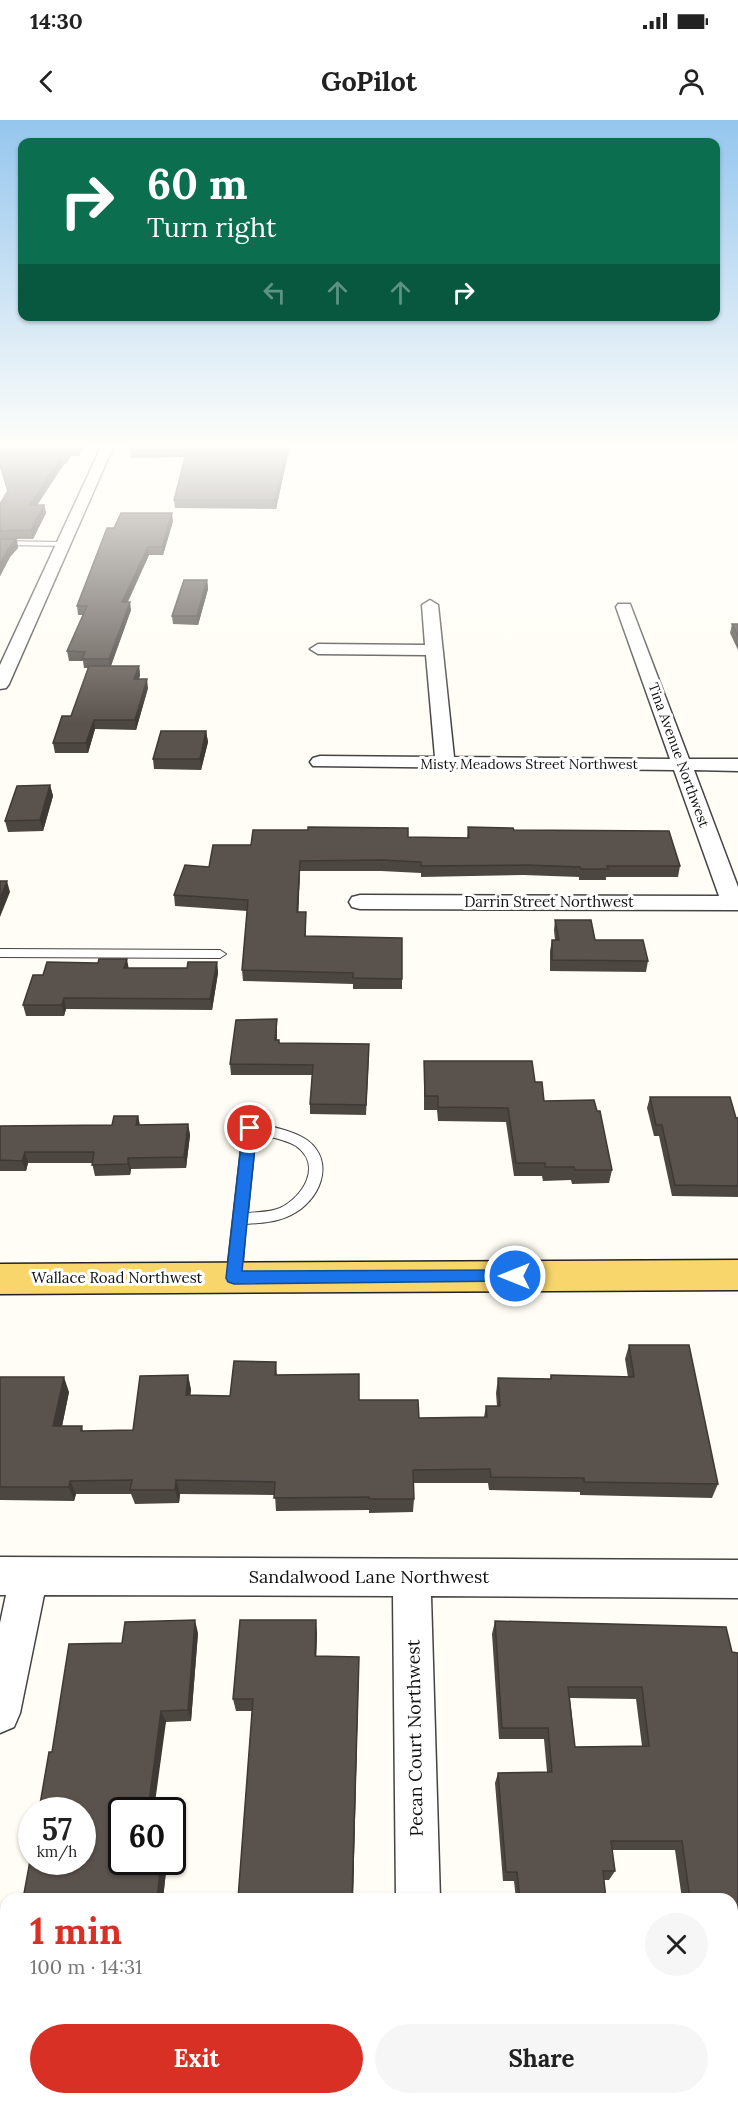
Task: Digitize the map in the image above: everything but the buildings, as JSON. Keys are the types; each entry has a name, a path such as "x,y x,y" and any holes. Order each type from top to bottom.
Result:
{"main road":[{"name":"Wallace Road Northwest","path":"0,1279 738,1275"}],"street":[{"path":"0,684 67,538"},
{"path":"430,604 445,763"},
{"name":"Tina Avenue Northwest","path":"624,607 736,903"},
{"path":"318,649 434,650"},
{"name":"Misty Meadows Street Northwest","path":"320,762 738,765"},
{"name":"Darrin Street Northwest","path":"360,902 736,903"},
{"path":"0,1713 15,1576"},
{"name":"Sandalwood Lane Northwest","path":"15,1576 738,1579"},
{"name":"Pecan Court Northwest","path":"412,1576 418,1893"}],"lane":[{"path":"0,543 64,544"},
{"path":"0,952 220,954"},
{"path":"234,1278 239,1219 250,1128 279,1133 306,1147 316,1164 315,1181 310,1194 294,1207 276,1215 239,1219"}],"route":[{"path":"250,1128 234,1278 515,1276"}]}
